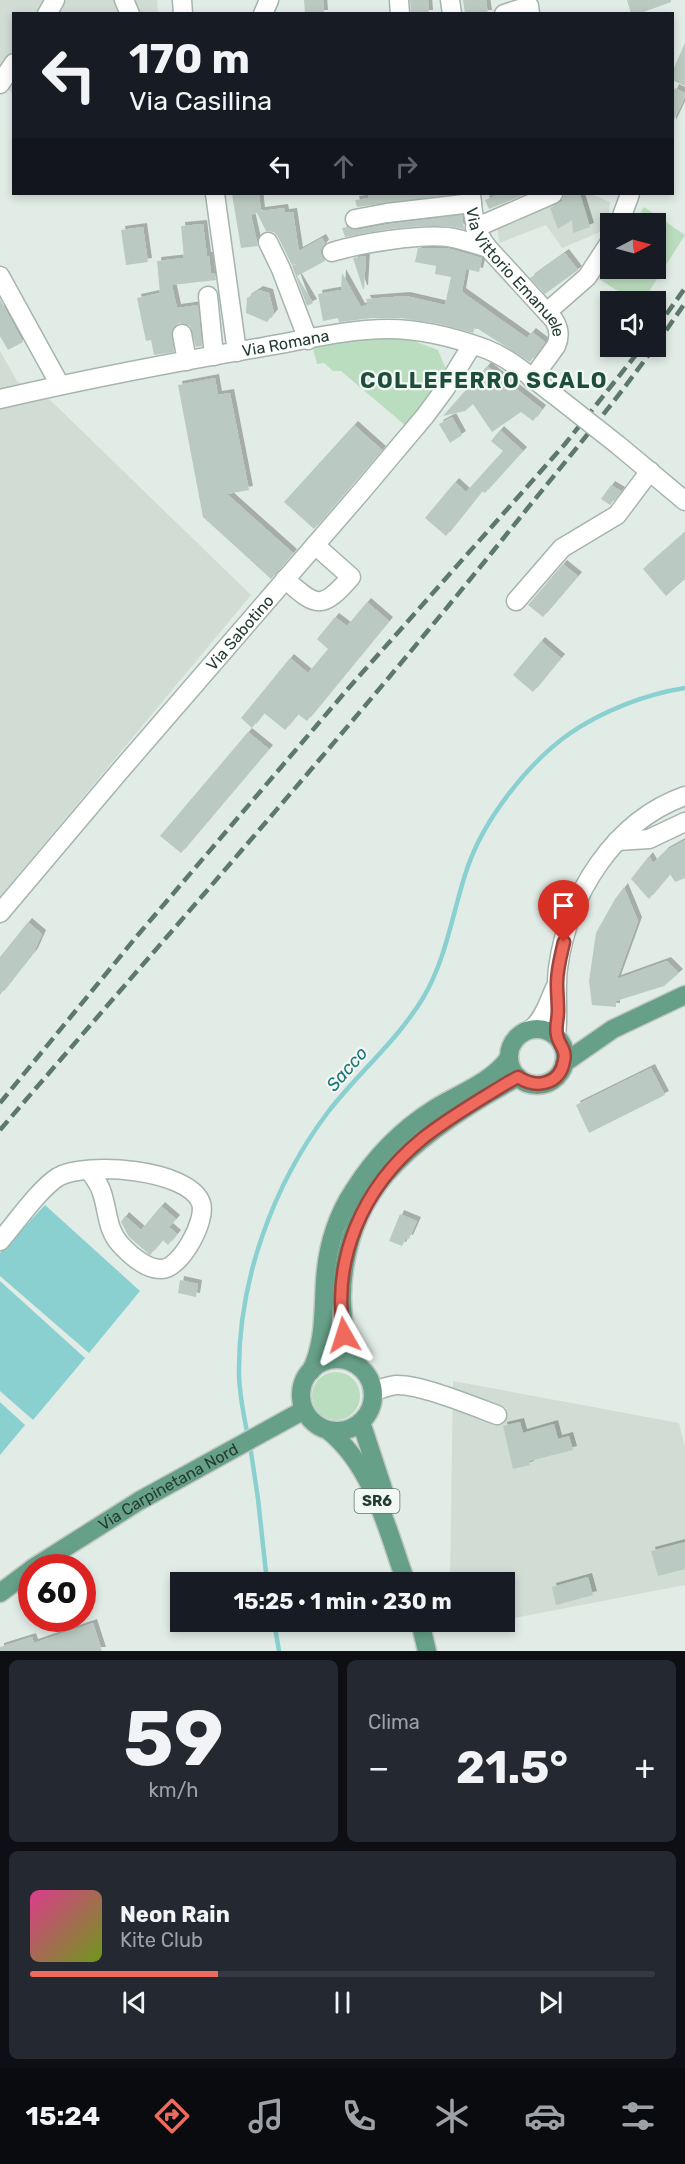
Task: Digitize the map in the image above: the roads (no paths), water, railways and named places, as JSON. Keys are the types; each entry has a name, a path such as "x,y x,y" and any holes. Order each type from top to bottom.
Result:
{"main road":[{"path":"564,1064 613,1029 685,995"},
{"path":"531,1029 540,1029 558,1039 565,1056 564,1064 554,1079 545,1084 535,1085 518,1077 510,1065 509,1058 517,1036 531,1029"},
{"path":"558,1039 613,1029"},
{"path":"311,1371 320,1364 342,1359 353,1363 366,1375 373,1392 372,1403 368,1414 361,1422 352,1428 340,1431 329,1431 319,1427 304,1410 302,1389 311,1371 321,1340 325,1280 332,1239 345,1205 378,1157 408,1128 489,1076 509,1058"},
{"path":"353,1363 347,1348 342,1321 344,1264 351,1239 371,1195 393,1166 421,1140 518,1077"},
{"name":"Via Carpinetana Nord","path":"54,1554 102,1523 304,1410"},
{"name":"SR6","path":"361,1422 397,1528 409,1572"},
{"name":"SR6","path":"329,1431 348,1449 367,1477 402,1572"},
{"name":"Via Carpinetana Nord","path":"3,1588 18,1578"},
{"path":"422,1632 427,1651"}],"street":[{"path":"510,12 529,6 530,12"},
{"path":"0,84 12,66"},
{"path":"215,195 237,352"},
{"path":"475,228 551,195"},
{"path":"623,213 630,195"},
{"path":"355,219 471,198"},
{"name":"Via Vittorio Emanuele","path":"471,198 475,228 488,248 556,324 558,342 532,379"},
{"path":"332,252 380,242 430,237 453,238 488,248"},
{"path":"268,242 308,339"},
{"path":"547,312 587,277 600,257"},
{"path":"0,276 60,385"},
{"path":"207,296 214,356"},
{"name":"Via Romana","path":"0,399 60,385 308,339 389,329 422,333 472,345 497,354 618,445 685,501"},
{"path":"182,334 187,361"},
{"name":"Via Sabotino","path":"0,913 434,404 472,345"},
{"path":"516,601 562,548 617,515 650,471"},
{"path":"285,579 313,601 325,601 336,594 351,576 315,545"},
{"path":"558,1039 557,984 564,942 575,906 585,885 617,842 644,815 685,796"},
{"path":"617,842 649,839 685,822"},
{"path":"531,1029 545,1010 557,984"},
{"path":"0,1242 55,1179 68,1173 89,1170 117,1170 162,1177 183,1184 197,1196 203,1210 200,1226 172,1266 164,1269 154,1268 138,1260 119,1244 110,1227 101,1190 89,1170"},
{"path":"373,1392 389,1386 407,1386 497,1415"}],"water":[{"path":"45,1205 140,1291 89,1353 0,1276 0,1253"},
{"path":"0,1281 85,1358 33,1420 0,1391"},
{"path":"0,1402 25,1425 0,1455"}],"waterway":[{"name":"Sacco","path":"248,1437 240,1389 240,1338 252,1269 275,1202 308,1140 328,1112 389,1043 423,998 438,967 468,866 485,829 510,793 538,760 569,734 625,705 655,694 685,688"},
{"name":"Sacco","path":"250,1445 266,1572"},
{"name":"Sacco","path":"276,1632 279,1651"}],"railway":[{"path":"666,315 685,288"},
{"path":"666,331 685,303"},
{"path":"0,1103 137,936 346,691 565,444 634,357"},
{"path":"0,1130 441,615 580,444 647,357"}],"district":[{"name":"COLLEFERRO SCALO","path":"484,380"}]}
